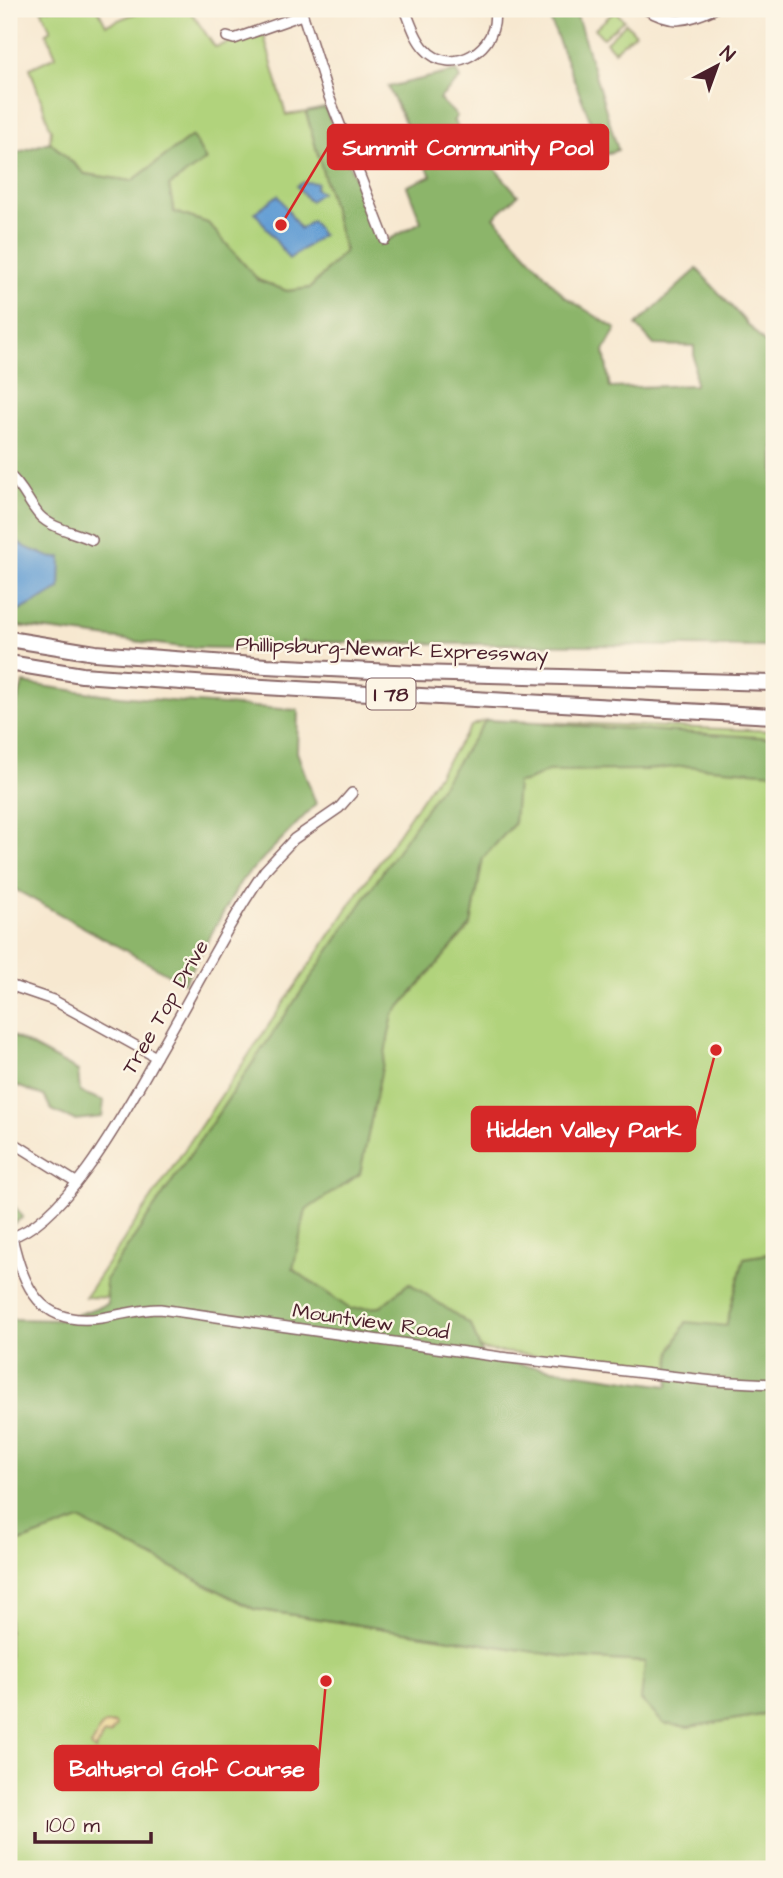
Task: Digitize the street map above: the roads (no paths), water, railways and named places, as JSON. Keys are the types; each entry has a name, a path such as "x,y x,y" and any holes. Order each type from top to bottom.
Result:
{"highway":[{"name":"Phillipsburg-Newark Expressway","path":"9,639 95,653 266,666 774,683"},
{"name":"Phillipsburg-Newark Expressway","path":"9,663 82,675 774,716"}],"street":[{"path":"405,9 425,50 438,58 450,60 475,54 485,46 495,26 494,9"},
{"path":"645,9 665,19 680,21 714,9"},
{"path":"227,37 234,39 301,12 328,94 385,240"},
{"path":"9,475 16,480 39,514 50,524 92,540"},
{"name":"Tree Top Drive","path":"10,1238 49,1213 101,1149 265,870 294,839 339,808 352,793"},
{"path":"9,985 53,1000 156,1057"},
{"path":"9,1140 76,1182"},
{"name":"Mountview Road","path":"10,1238 33,1294 44,1307 62,1316 96,1319 139,1310 160,1309 500,1357 714,1381 774,1384"}],"water":[{"path":"304,182 317,183 315,188 321,193 308,200 297,186"},
{"path":"278,195 300,229 312,221 322,235 289,259 255,212"},
{"path":"9,524 16,540 23,546 50,557 61,557 60,589 16,613 9,612"}],"place":[{"name":"Summit Community Pool","path":"281,225"},
{"name":"Hidden Valley Park","path":"716,1050"},
{"name":"Baltusrol Golf Course","path":"326,1681"}]}
